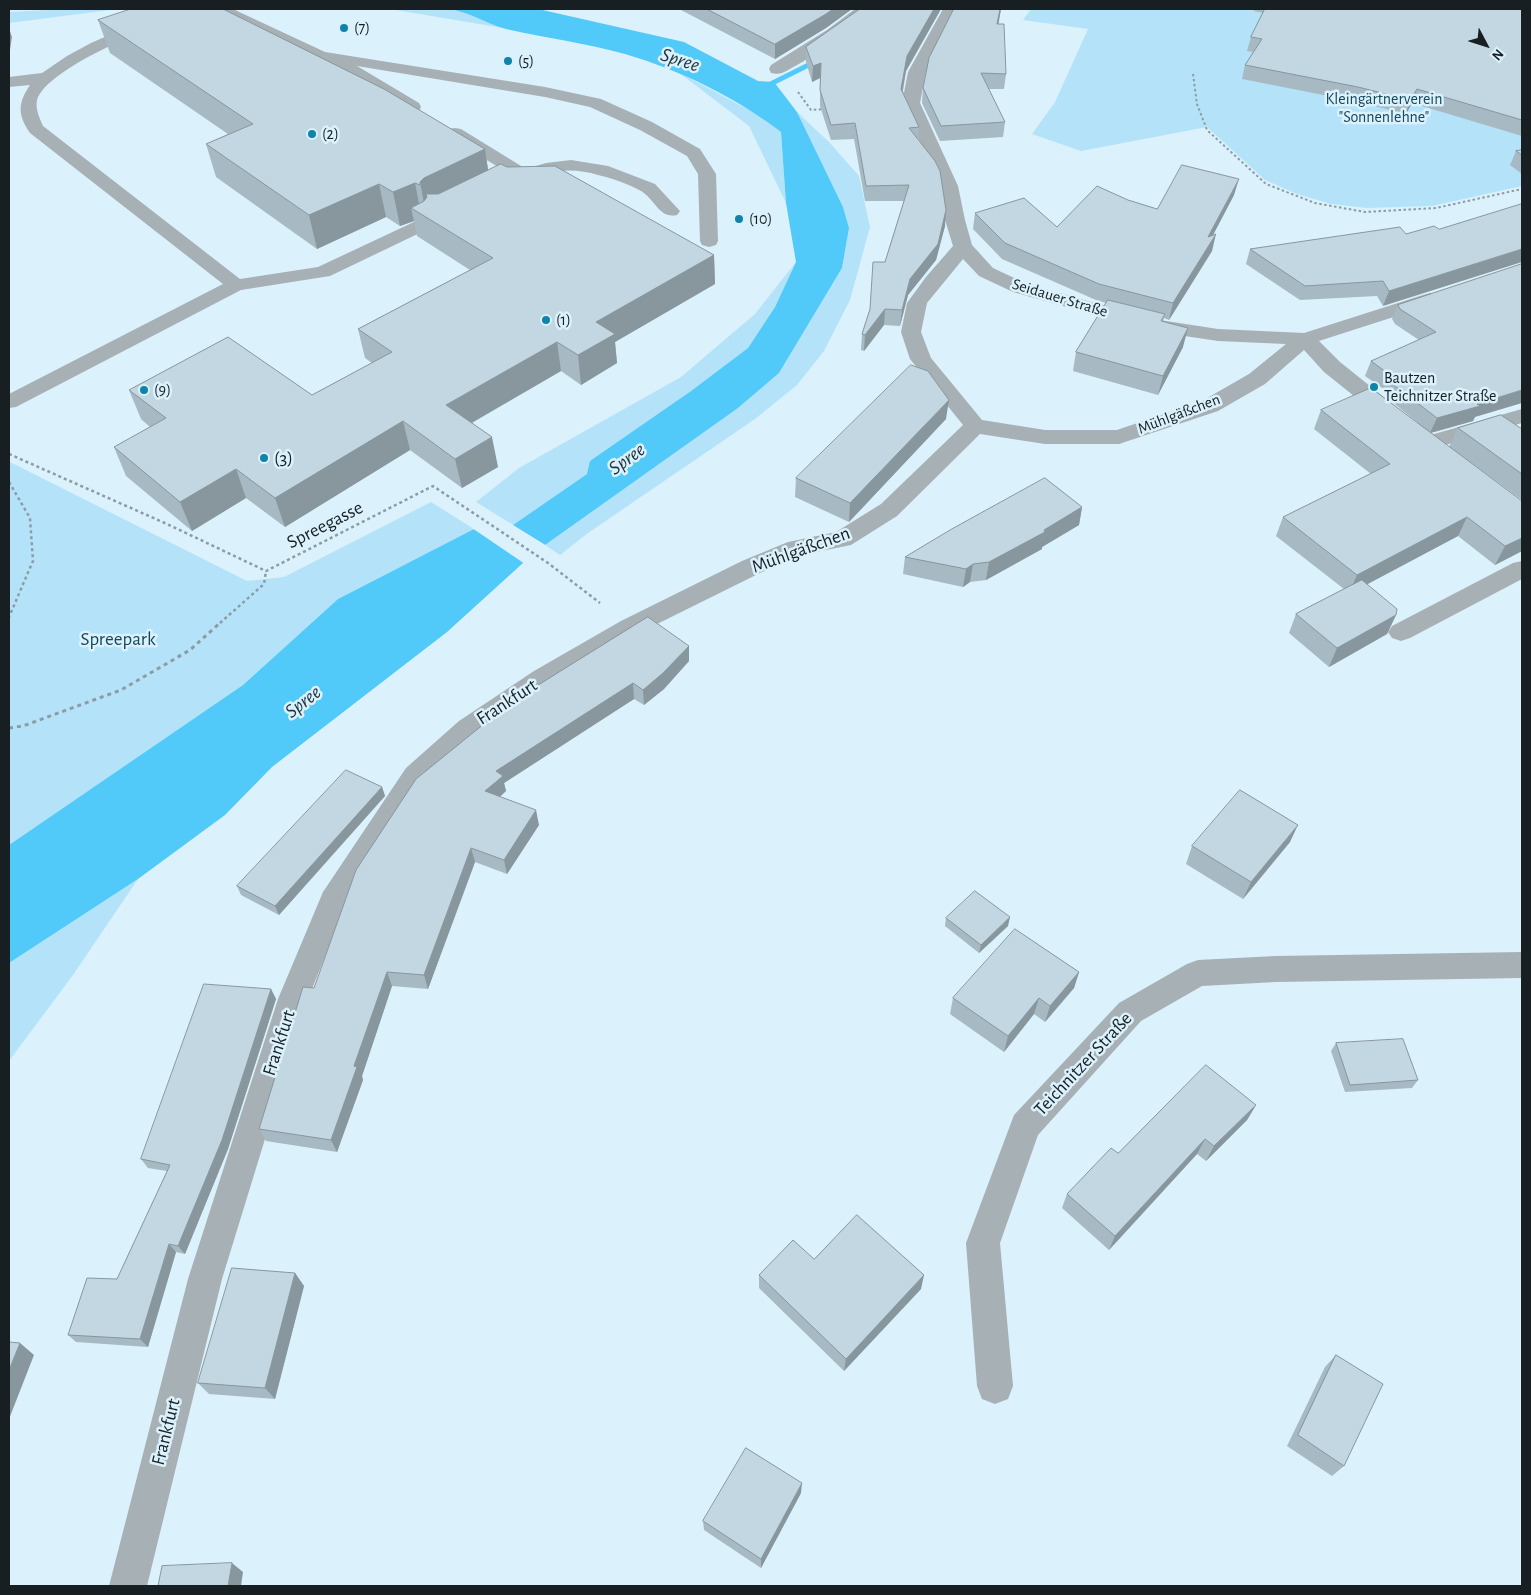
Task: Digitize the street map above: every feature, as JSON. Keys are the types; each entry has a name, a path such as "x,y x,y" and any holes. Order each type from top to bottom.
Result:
{"street":[{"path":"777,69 828,39 864,9"},
{"name":"Seidauer Straße","path":"951,9 917,72 911,103 949,186 955,220 963,247 986,272 1020,288 1165,327 1209,334 1305,339"},
{"path":"963,247 933,281 917,303 911,332 921,360 976,426"},
{"path":"1447,293 1305,339 1332,368 1451,461"},
{"name":"Mühlgäßchen","path":"630,627 751,567 796,548 843,539 889,510 976,426 1045,437 1120,437 1210,406 1256,379 1305,339"},
{"path":"1416,434 1522,416"},
{"path":"1401,632 1522,569"},
{"name":"Frankfurt","path":"128,1586 205,1279 293,999 333,901 416,775 468,728 543,678 630,627"},
{"name":"Teichnitzer Straße","path":"995,1386 983,1243 1024,1126 1130,1012 1198,973 1276,969 1522,965"}],"lane":[{"path":"236,285 36,129 28,111 30,98 45,78 68,62 104,42 184,11 211,9 228,12 362,75 427,115"},
{"path":"322,56 545,92 595,103 620,113 694,153 701,161 707,174 709,241"},
{"path":"9,82 45,78"},
{"path":"443,125 524,176"},
{"path":"507,184 546,168 570,166 602,170 649,188 671,211"},
{"path":"9,402 236,285 323,272 422,225"}],"path":[{"path":"1193,74 1196,104 1207,130 1266,184 1315,203 1365,212 1427,209 1522,189"},
{"path":"811,110 830,109"},
{"path":"9,454 158,520 266,571 264,584 190,650 121,690 23,726 9,728"},
{"path":"9,482 30,518 33,561 9,617"},
{"name":"Spreegasse","path":"266,571 433,486 548,563 630,627"}],"green space":[{"path":"118,9 9,23 9,12"},
{"path":"390,9 449,9 464,11 503,28"},
{"name":"Kleingärtnerverein \"Sonnenlehne\"","path":"1031,9 1522,9 1522,186 1432,206 1367,208 1331,204 1297,194 1265,180 1207,127 1081,151 1032,134 1055,102 1088,29 1023,20"},
{"path":"678,72 755,113 781,132 786,203 749,126"},
{"path":"797,112 829,142 859,176 870,227 850,300 824,351 797,385 755,419 588,533 560,555 545,545 738,408 779,373 842,268 849,228 843,207"},
{"path":"796,262 775,307 748,348 691,391 591,461 587,474 513,525 476,502 519,468 681,377 755,314"},
{"name":"Spreepark","path":"10,462 247,581 284,577 431,502 474,529 338,599 243,685 9,845"},
{"path":"138,879 73,975 9,1061 9,963"}],"water":[{"name":"Spree","path":"449,9 538,9 684,42 758,81 774,82 797,112 843,207 849,228 842,268 779,373 738,408 545,545 447,632 272,767 225,815 138,879 9,963 9,845 243,685 338,599 474,529 513,525 587,474 590,461 691,391 748,348 775,307 796,262 786,203 781,132 726,96 666,68 610,50 506,29"}],"pier":[{"path":"510,523 547,546 525,564 472,528"}],"building":[{"name":"(2)","path":"131,9 223,9 384,89 485,149 424,178 420,185 415,183 393,192 379,184 309,215 206,144 253,124 98,20"},
{"path":"707,9 833,9 775,44"},
{"path":"860,9 934,9 907,56 901,89 919,127 909,128 935,161 940,171 946,210 938,244 910,279 902,310 885,309 865,335 862,334 870,309 873,262 885,262 909,185 866,186 855,123 831,125 820,90 821,63 813,66 806,47"},
{"path":"954,9 1000,9 997,24 1004,24 1006,74 981,73 1005,122 941,126 923,88 929,58"},
{"path":"1265,9 1522,9 1522,120 1417,89 1410,100 1358,87 1245,65 1262,39 1251,37"},
{"path":"501,164 507,167 555,166 714,255 596,322 615,334 578,355 557,342 446,405 492,437 455,459 403,421 275,498 236,469 180,502 114,447 166,418 129,390 228,337 312,395 392,352 358,329 493,258 411,208 424,201 427,197 426,194 438,194"},
{"path":"1182,165 1239,179 1208,237 1216,234 1173,303 1099,284 1005,243 975,213 1024,198 1057,227 1097,186 1128,200 1157,209"},
{"path":"1522,204 1522,249 1389,291 1383,281 1305,286 1250,249 1400,227 1406,234 1434,226 1439,229"},
{"path":"1522,264 1522,390 1477,404 1480,406 1437,418 1391,383 1397,380 1371,361 1436,332 1400,309 1398,305"},
{"path":"1108,300 1165,314 1161,321 1188,328 1163,376 1076,352"},
{"path":"911,365 928,371 949,400 850,503 796,478"},
{"path":"1371,388 1522,501 1522,538 1505,546 1467,517 1357,575 1283,517 1390,464 1321,410"},
{"path":"1501,415 1522,429 1522,474 1458,428"},
{"path":"1045,478 1082,507 1044,530 1045,532 989,562 973,564 966,569 905,557 950,530"},
{"path":"1362,580 1397,609 1396,615 1337,648 1296,614"},
{"path":"648,617 689,646 663,673 643,690 633,683 496,771 503,776 485,791 536,810 504,860 471,848 424,975 387,972 354,1066 357,1067 331,1140 259,1129 303,987 314,988 356,870 416,779 511,702"},
{"path":"346,770 382,787 275,906 237,886"},
{"path":"1240,790 1298,825 1251,882 1192,846"},
{"path":"975,891 1010,917 981,945 946,918"},
{"path":"1015,929 1079,972 1050,1006 1039,998 1008,1036 953,998"},
{"path":"204,984 271,989 222,1140 178,1246 169,1244 140,1339 68,1335 87,1278 117,1279 170,1165 141,1159"},
{"path":"1403,1039 1418,1080 1350,1085 1336,1043"},
{"path":"1206,1065 1256,1105 1214,1146 1205,1139 1115,1236 1067,1194 1111,1148 1118,1153"},
{"path":"857,1215 924,1275 846,1359 759,1275 793,1240 814,1259"},
{"path":"232,1268 295,1273 265,1388 198,1383"},
{"path":"9,1342 20,1343 9,1370"},
{"path":"1336,1355 1383,1384 1344,1466 1298,1435"},
{"path":"746,1448 802,1483 761,1559 703,1521"},
{"path":"232,1563 228,1586 158,1586 162,1566"}],"waterway":[{"path":"757,90 822,59"}],"place":[{"name":"(7)","path":"344,28"},
{"name":"(5)","path":"508,61"},
{"name":"(2)","path":"312,134"},
{"name":"(10)","path":"739,219"},
{"name":"(1)","path":"546,320"},
{"name":"Bautzen Teichnitzer Straße","path":"1374,387"},
{"name":"(9)","path":"144,390"},
{"name":"(3)","path":"264,458"}]}
